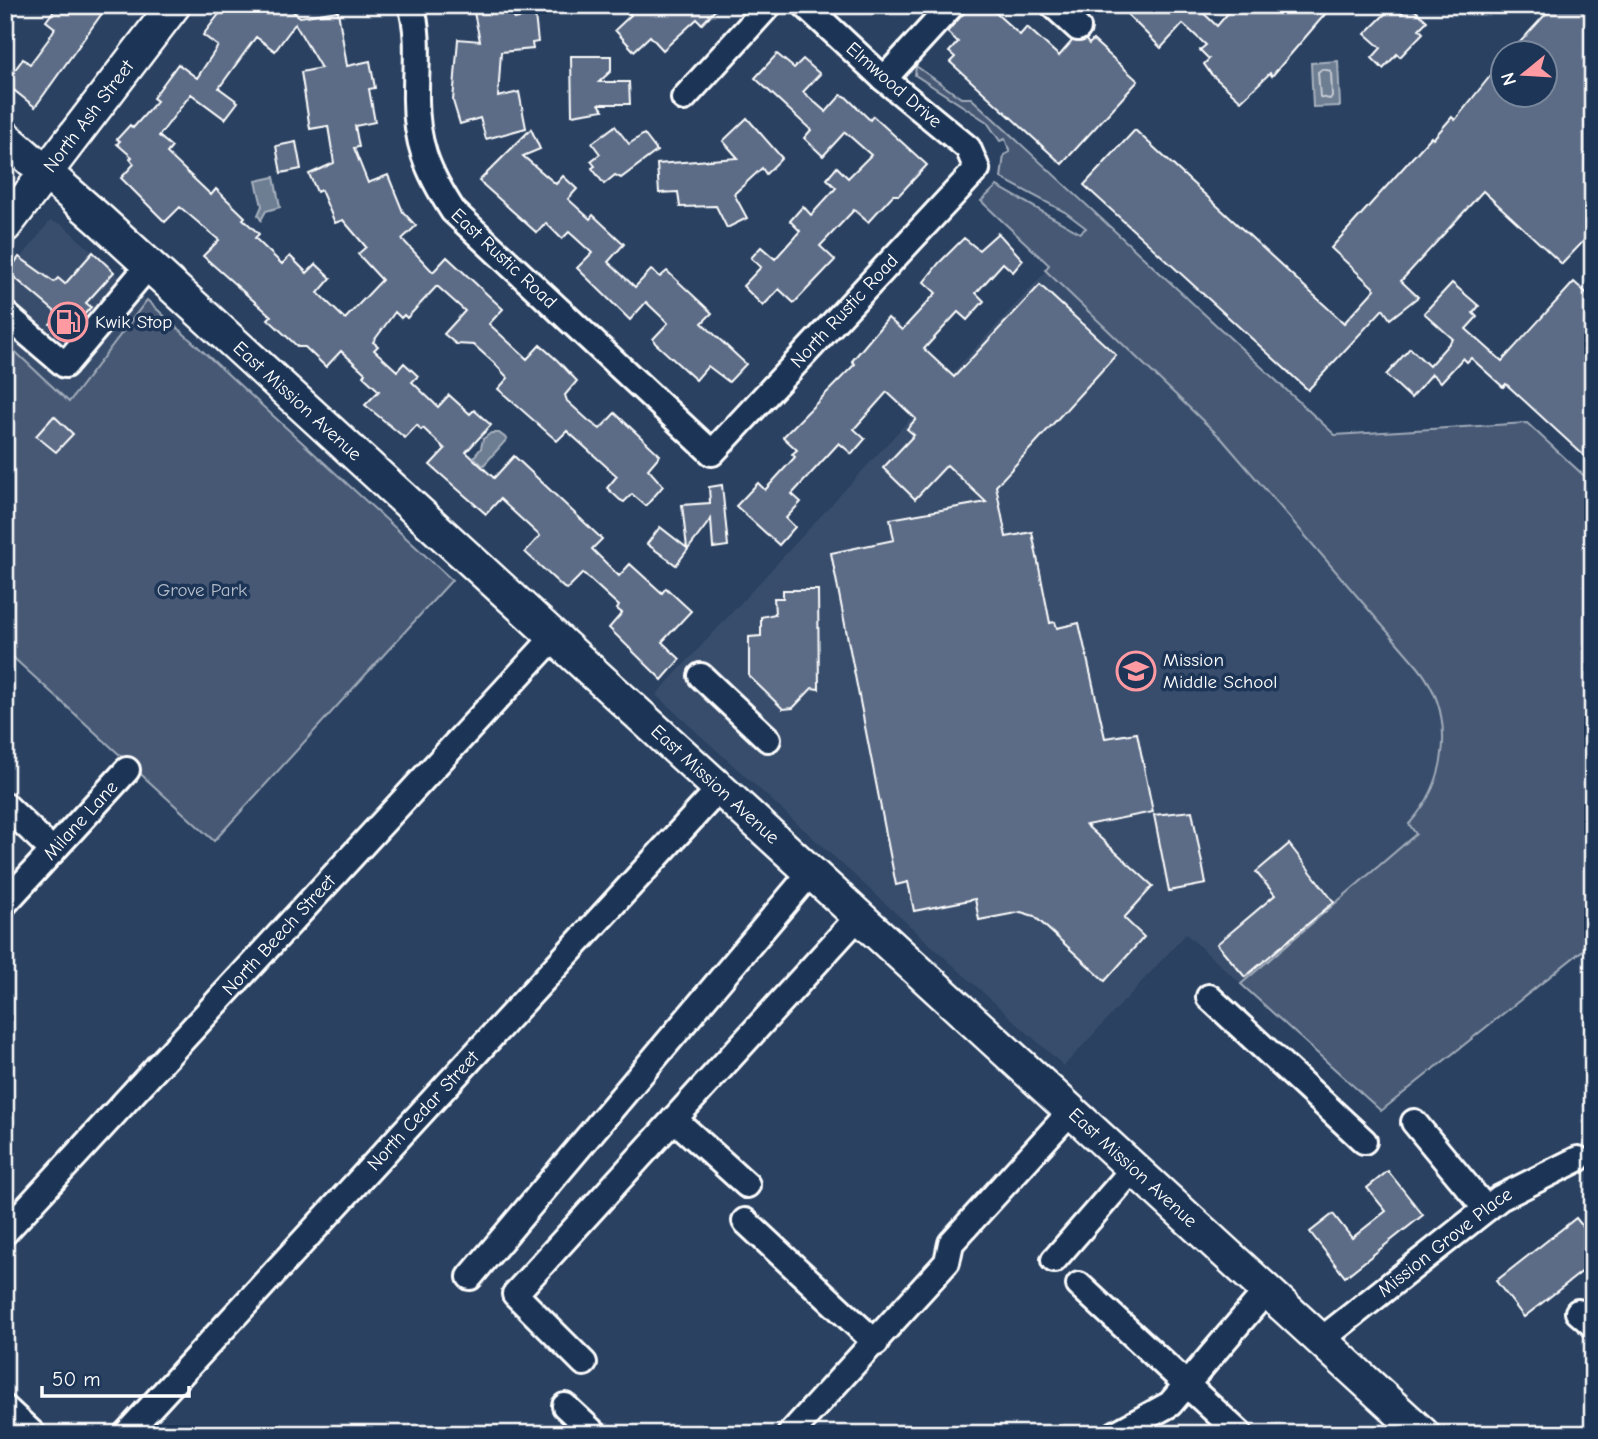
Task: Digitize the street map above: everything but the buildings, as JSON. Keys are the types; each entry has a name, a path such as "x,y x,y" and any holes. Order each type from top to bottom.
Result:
{"main road":[{"name":"North Ash Street","path":"5,226 174,5"},
{"name":"East Mission Avenue","path":"5,137 149,265 1423,1434"}],"street":[{"name":"East Rustic Road","path":"411,5 417,48 416,123 421,152 436,186 453,211 712,453"},
{"path":"684,98 769,5"},
{"name":"Elmwood Drive","path":"805,5 884,79 968,148 976,169"},
{"path":"884,79 952,5"},
{"path":"1053,5 1078,28"},
{"name":"North Rustic Road","path":"712,453 976,169"},
{"path":"5,314 65,365 149,265"},
{"name":"North Beech Street","path":"5,1232 554,637"},
{"path":"701,676 768,739"},
{"name":"Milane Lane","path":"5,903 127,770"},
{"name":"North Cedar Street","path":"126,1434 719,789"},
{"path":"5,805 53,851"},
{"path":"470,1277 811,872"},
{"path":"584,1363 515,1294 859,916"},
{"path":"1209,997 1364,1141"},
{"path":"790,1434 876,1343 947,1262 951,1243 1072,1111"},
{"path":"674,1119 747,1185"},
{"path":"1414,1122 1486,1209"},
{"name":"Mission Grove Place","path":"1321,1340 1500,1198 1578,1159"},
{"path":"1054,1260 1134,1167"},
{"path":"745,1221 876,1343"},
{"path":"1079,1285 1240,1434"},
{"path":"1115,1434 1170,1404 1268,1290"},
{"path":"565,1406 595,1434"},
{"path":"5,1408 33,1434"}],"shaded area":[{"name":"Mission Middle School","path":"1097,216 1335,435 1527,423 1593,484 1593,942 1381,1111 1186,934 1064,1066 656,695"},
{"name":"Kwik Stop","path":"50,221 63,225 146,301 69,402 5,342 5,279"}],"green space":[{"path":"916,66 961,98 971,98 1335,435 1527,423 1593,484 1593,942 1381,1111 1241,984 1416,834 1409,824 1433,788 1443,747 1438,705 1430,685 1418,667 1222,439 1045,270 1049,265 981,201 997,186 1080,233 1086,228 1065,212 1001,178 1004,155 1010,152 1005,139 1000,141 987,122 915,75"},
{"name":"Grove Park","path":"147,300 452,580 214,841 5,650 5,342 69,402"}],"water":[{"path":"1338,61 1340,106 1313,107 1311,63"},
{"path":"274,177 280,207 266,211 261,220 258,215 262,206 256,181"},
{"path":"491,433 499,433 507,439 483,466 474,457 481,448 483,439"}],"place":[{"name":"Kwik Stop","path":"68,322"},
{"name":"Mission Middle School","path":"1136,671"}]}
